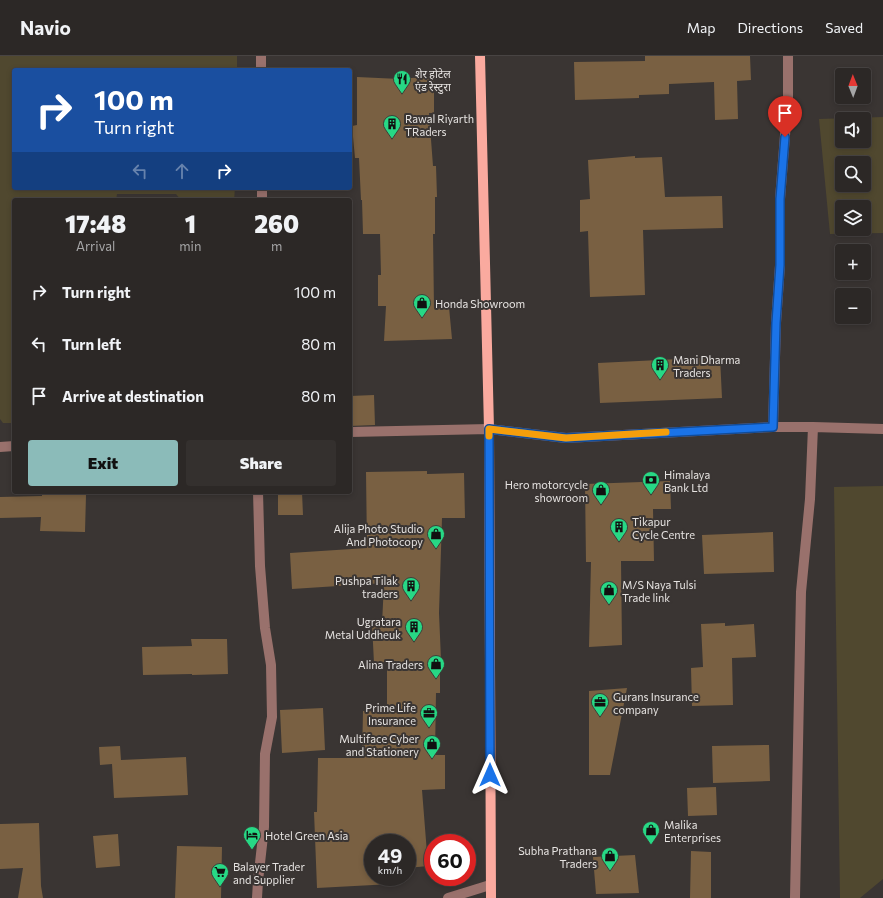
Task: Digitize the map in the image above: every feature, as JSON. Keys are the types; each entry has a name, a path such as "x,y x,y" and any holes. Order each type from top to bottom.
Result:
{"main road":[{"path":"480,56 489,429 491,898"}],"street":[{"path":"261,56 261,68"},
{"path":"773,427 776,323 780,265 780,199 788,97 788,56"},
{"path":"352,432 489,429 566,438 773,427 883,428"},
{"path":"795,898 801,592 810,499 813,427"},
{"path":"0,447 12,446"},
{"path":"257,898 264,827 265,754 272,717 271,665 265,628 260,566 258,494"},
{"path":"448,898 490,885"}],"shaded area":[{"path":"0,56 237,56 237,68 12,68 12,190 235,190 234,198 179,198 176,194 117,194 116,198 12,198 12,423 3,423 0,419"},
{"path":"871,117 883,117 883,233 871,233 871,200 835,200 835,234 830,234 819,119 835,118 835,148 871,148"},
{"path":"883,486 883,879 860,898 840,898 834,487"}],"building":[{"path":"645,56 750,56 751,80 737,81 738,119 715,120 714,82 669,84 669,94 639,95 639,98 575,100 574,62 645,61"},
{"path":"434,76 434,113 429,113 433,166 436,166 437,197 435,197 435,234 433,234 434,308 449,307 452,339 384,341 386,306 378,306 378,275 381,275 380,234 363,234 359,158 355,158 352,126 357,125 357,77 400,79"},
{"path":"635,156 635,158 662,157 665,197 722,196 723,228 643,230 645,295 590,297 588,231 580,232 580,200 590,199 588,160"},
{"name":"Mani Dharma Traders","path":"720,357 722,398 600,403 598,363"},
{"path":"374,395 375,425 352,426 352,396"},
{"path":"427,471 427,474 464,473 465,518 442,518 439,613 441,660 440,693 436,693 435,755 445,755 445,789 422,790 425,834 424,834 424,866 416,867 416,834 364,834 364,885 317,888 314,812 317,812 318,758 362,758 363,711 387,712 387,662 374,663 372,624 382,624 384,583 292,589 290,553 367,548 366,472"},
{"path":"670,481 671,509 653,509 654,561 621,561 622,645 589,647 591,562 586,562 585,484"},
{"path":"42,494 86,495 85,532 40,531 41,517 0,518 0,497 42,496"},
{"path":"278,494 302,494 303,515 278,515"},
{"path":"773,532 774,572 704,574 702,535"},
{"path":"725,623 725,626 754,624 756,657 732,658 733,705 692,706 691,668 703,667 701,624"},
{"path":"191,639 227,639 228,674 143,675 142,647 192,646"},
{"path":"627,688 610,775 589,775 589,691"},
{"path":"323,708 325,750 282,753 280,710"},
{"path":"769,745 770,781 713,783 712,746"},
{"path":"120,746 121,760 186,757 188,795 114,798 112,764 100,765 99,747"},
{"path":"716,787 717,815 688,816 687,788"},
{"path":"39,823 41,886 43,898 18,898 23,868 0,869 0,824"},
{"path":"118,834 120,866 96,868 93,836"},
{"path":"177,846 222,847 221,898 175,898"},
{"path":"691,851 711,852 711,898 690,898"},
{"path":"635,855 639,893 596,894 593,857"}],"slow traffic":[{"path":"489,436 489,429 566,438 666,432"}],"place":[{"name":"शेर होटेल एंड रेस्टुरा","path":"402,94"},
{"name":"Rawal Riyarth TRaders","path":"392,139"},
{"name":"Honda Showroom","path":"422,318"},
{"name":"Mani Dharma Traders","path":"660,380"},
{"name":"Himalaya Bank Ltd","path":"651,495"},
{"name":"Hero motorcycle showroom","path":"601,505"},
{"name":"Tikapur Cycle Centre","path":"619,542"},
{"name":"Alija Photo Studio And Photocopy","path":"436,549"},
{"name":"Pushpa Tilak traders","path":"411,601"},
{"name":"M/S Naya Tulsi Trade link","path":"609,605"},
{"name":"Ugratara Metal Uddheuk","path":"414,642"},
{"name":"Alina Traders","path":"436,679"},
{"name":"Gurans Insurance company","path":"600,717"},
{"name":"Prime Life Insurance","path":"429,728"},
{"name":"Multiface Cyber and Stationery","path":"432,759"},
{"name":"Malika Enterprises","path":"651,845"},
{"name":"Hotel Green Asia","path":"252,850"},
{"name":"Subha Prathana Traders","path":"610,871"},
{"name":"Balayer Trader and Supplier","path":"220,887"}],"route":[{"path":"490,775 489,429 566,438 773,427 776,323 780,265 780,199 785,137"}]}
